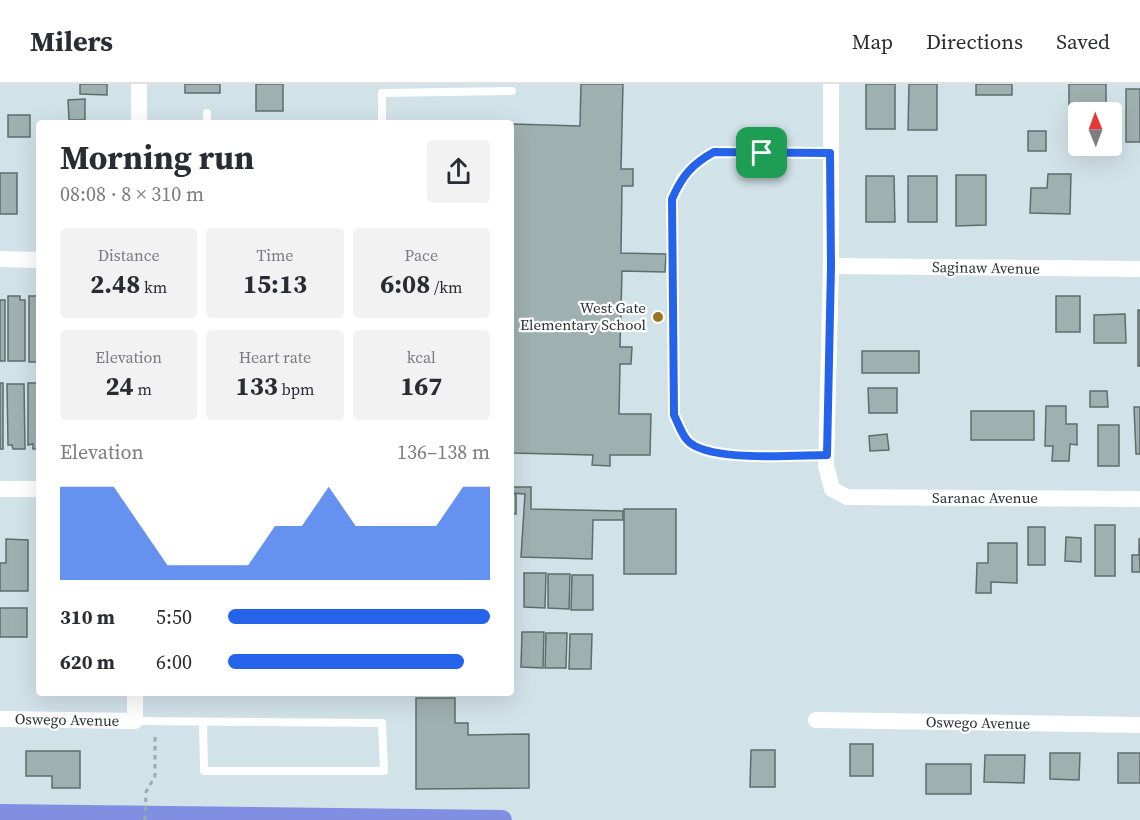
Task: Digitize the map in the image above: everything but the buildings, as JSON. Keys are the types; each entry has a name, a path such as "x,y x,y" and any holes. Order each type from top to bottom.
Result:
{"street":[{"path":"139,84 139,120"},
{"path":"827,455 831,266 831,84"},
{"path":"0,259 36,260"},
{"name":"Saginaw Avenue","path":"831,266 1140,269"},
{"name":"Saranac Avenue","path":"827,455 826,466 832,489 848,497 1140,499"},
{"path":"0,489 36,489"},
{"path":"135,696 135,721"},
{"name":"Oswego Avenue","path":"0,719 135,721"},
{"name":"Oswego Avenue","path":"816,720 1140,725"}],"lane":[{"path":"382,120 382,93 512,91"},
{"path":"207,113 207,120"},
{"path":"827,455 721,455 703,450 687,440 674,415 672,199 680,178 695,163 714,152 830,153"},
{"path":"135,721 382,723 384,771 204,771 203,722"}],"path":[{"path":"145,820 146,792 155,776 155,721"}],"waterway":[{"path":"0,814 502,820"}],"place":[{"name":"West Gate Elementary School","path":"658,317"}],"route":[{"path":"714,152 762,153 830,153 831,266 827,455 721,455 703,450 687,440 674,415 672,199 680,178 695,163 714,152"}]}
